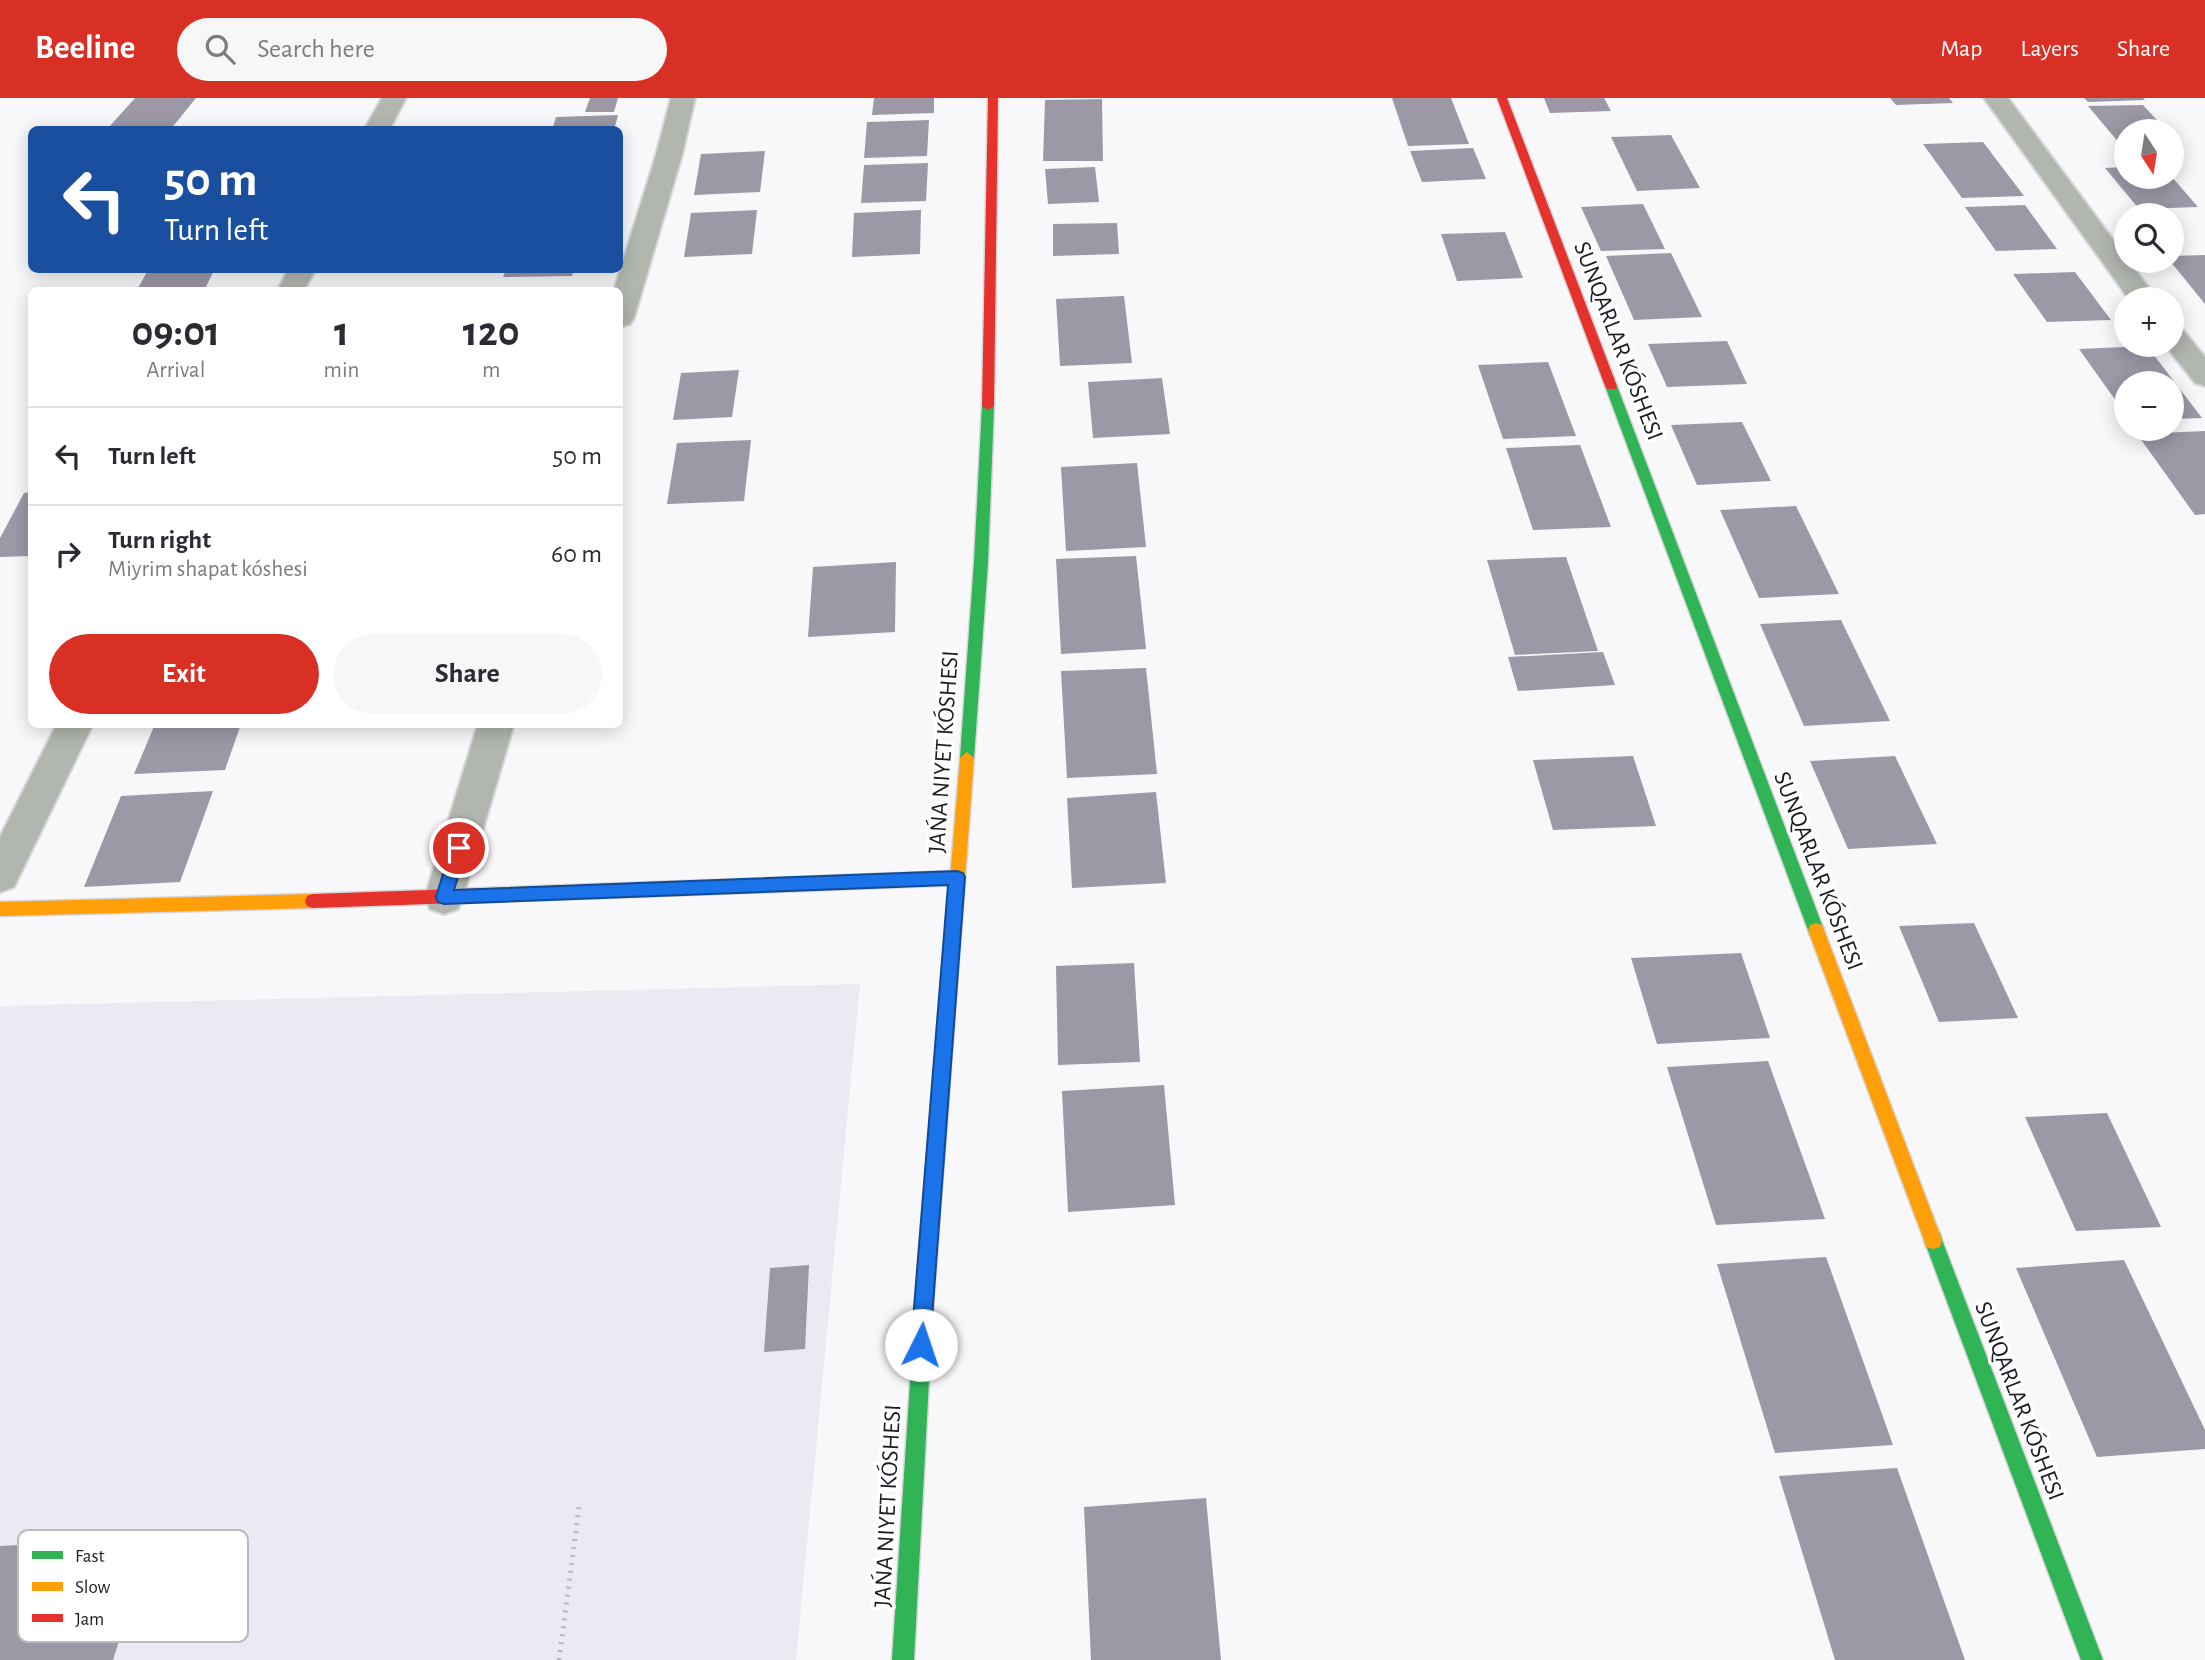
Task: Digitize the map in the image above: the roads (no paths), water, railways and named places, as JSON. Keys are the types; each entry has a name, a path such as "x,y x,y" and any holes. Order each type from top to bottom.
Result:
{"street":[{"path":"378,126 394,98"},
{"path":"623,308 669,155 683,98"},
{"name":"JAŃA NIYET KÓSHESI","path":"903,1660 912,1455 981,559 993,98"},
{"name":"SUNQARLAR KÓSHESI","path":"1502,98 2092,1660"},
{"path":"1996,98 2134,287"},
{"path":"2184,350 2205,376"},
{"path":"0,875 73,728"},
{"path":"444,897 495,728"},
{"path":"0,909 444,897 957,877"}]}
